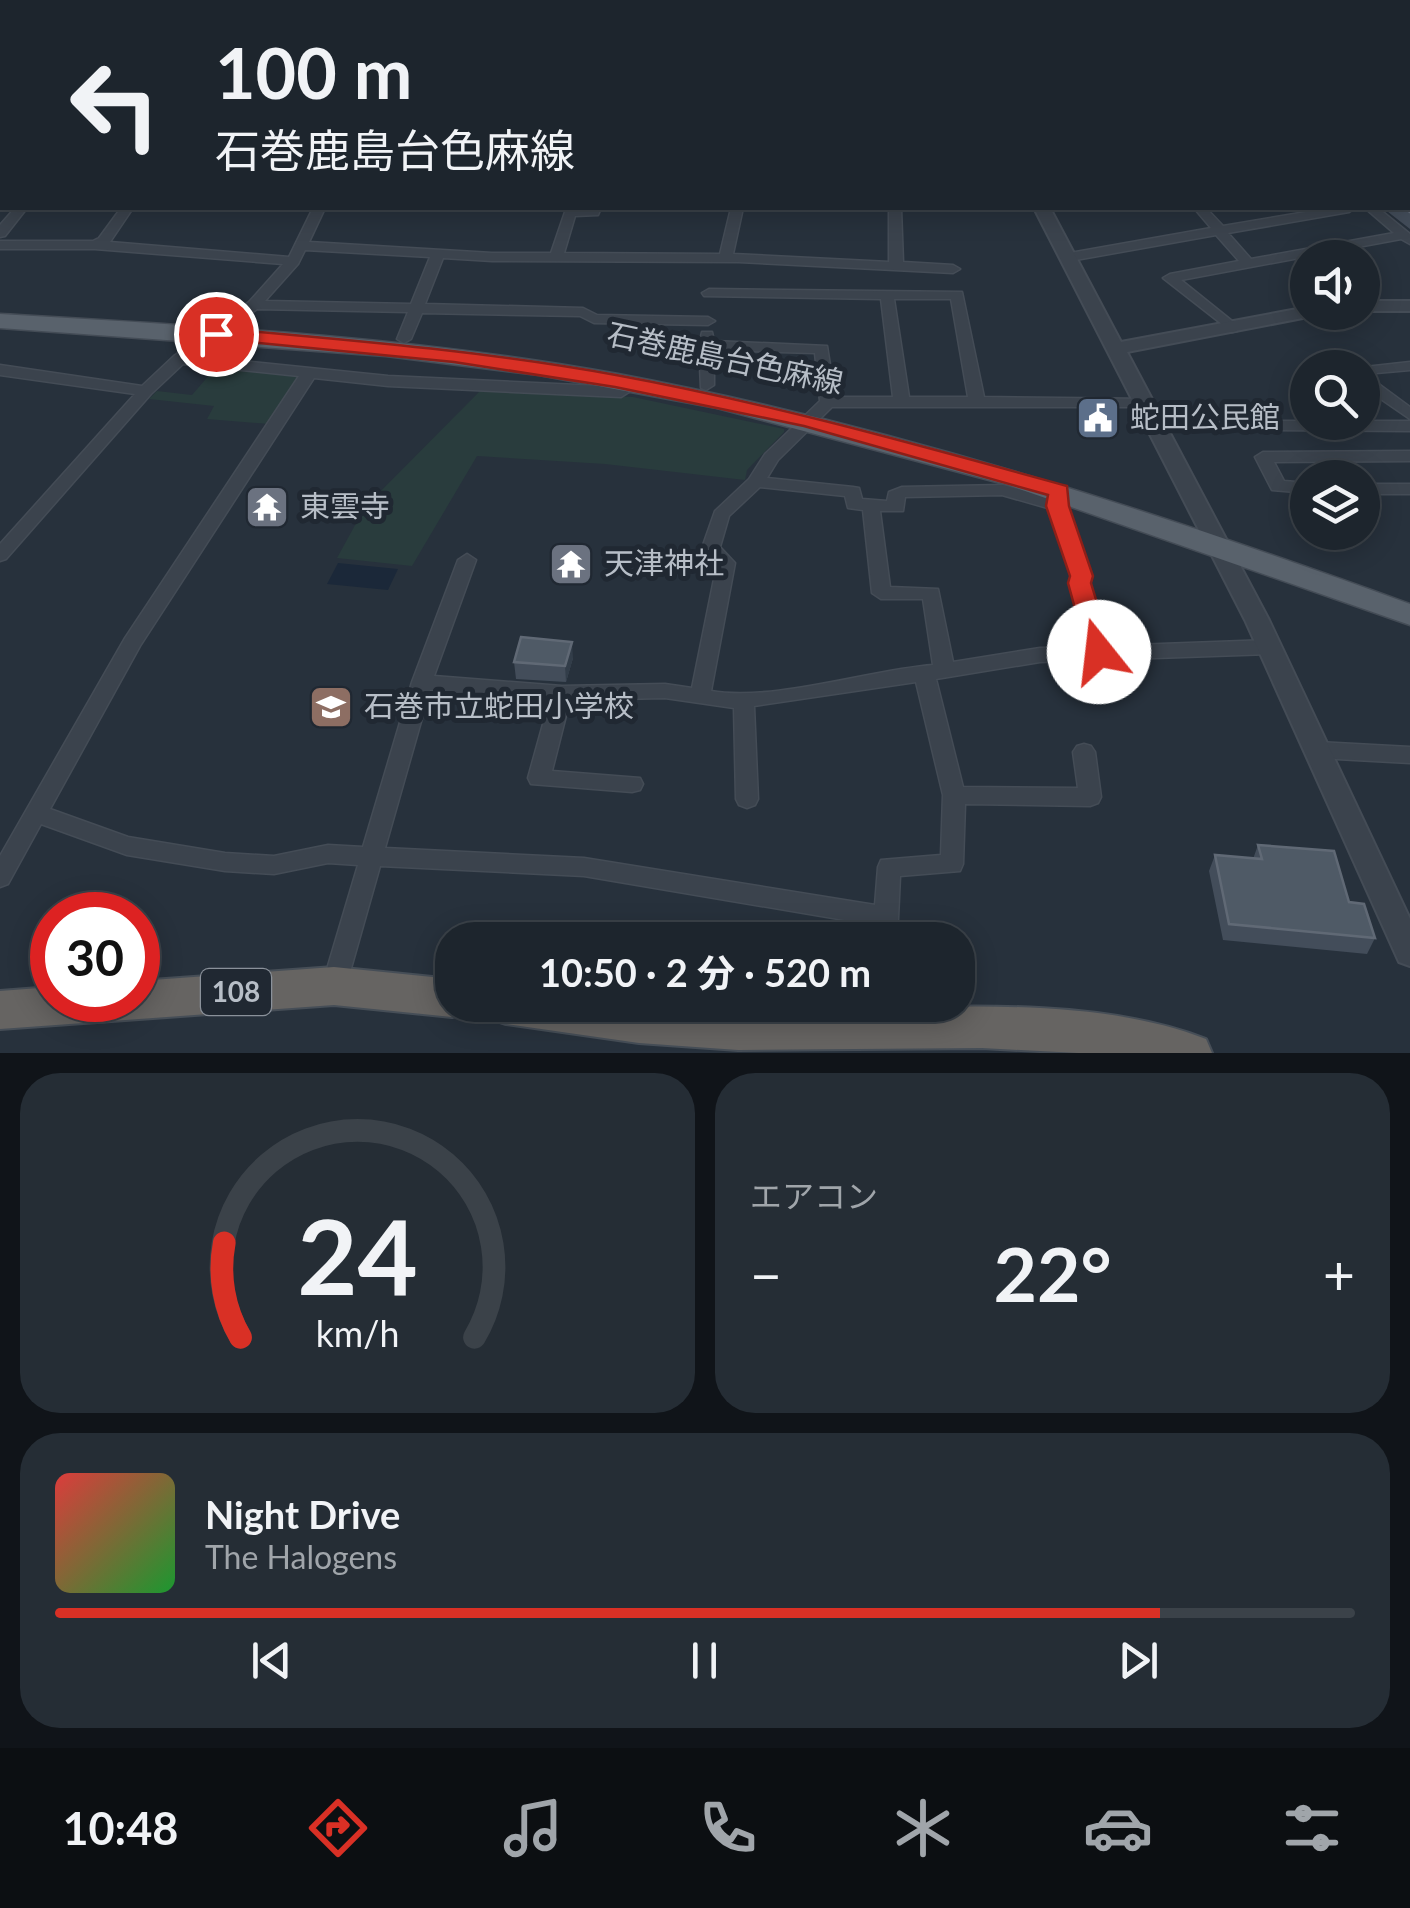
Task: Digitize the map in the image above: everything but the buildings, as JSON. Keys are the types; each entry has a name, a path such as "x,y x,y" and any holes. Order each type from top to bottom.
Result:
{"highway":[{"name":"108","path":"160,998 334,986 435,996"},
{"name":"108","path":"0,1010 30,1008"},
{"path":"630,1022 674,1028 787,1022"},
{"path":"964,1022 1141,1040 1190,1053"}],"main road":[{"name":"石巻鹿島台色麻線","path":"0,311 222,329 388,348 819,411 1058,499 1216,540 1410,599"},
{"name":"石巻鹿島台色麻線","path":"0,321 404,339 562,360 706,385 1010,460 1410,615"}],"street":[{"path":"0,233 19,210"},
{"path":"95,245 104,241 126,210"},
{"path":"0,554 146,391 179,359 254,305 294,261 317,210"},
{"path":"556,258 570,212 594,210"},
{"path":"706,385 709,293 736,210"},
{"path":"895,210 896,266"},
{"path":"1043,210 1270,646 1410,952"},
{"path":"1202,210 1247,263"},
{"path":"1070,257 1336,210"},
{"path":"1374,210 1407,238"},
{"path":"1232,328 1170,278 1407,238"},
{"path":"0,244 95,245 294,261"},
{"path":"303,246 438,254 953,269"},
{"path":"404,339 438,254"},
{"path":"709,293 957,295 978,404"},
{"path":"887,296 902,404"},
{"path":"254,305 583,312 594,319 708,321"},
{"path":"1380,306 1410,306"},
{"path":"1118,348 1290,316"},
{"path":"706,345 822,348 819,411"},
{"path":"179,359 479,386 621,392"},
{"path":"1380,368 1410,366"},
{"path":"0,370 146,391"},
{"path":"0,877 132,643 309,373"},
{"path":"1380,392 1410,414"},
{"path":"700,697 726,563 711,548 722,516 756,482 771,458 819,411 902,404 1145,402"},
{"path":"1157,426 1410,426"},
{"path":"1244,426 1278,486 1290,487"},
{"path":"1262,457 1410,456"},
{"path":"756,482 853,492 854,504 897,507 895,496 902,492 1003,490 1058,499 1082,576 1080,583 1099,652"},
{"path":"1380,488 1410,489"},
{"path":"871,505 881,593 930,593 934,670 954,796 952,864 888,867 885,922"},
{"path":"334,986 422,682 468,560"},
{"path":"422,682 562,693 665,691 744,700 1040,654 1270,646"},
{"path":"562,693 539,778 632,784"},
{"path":"744,700 747,798"},
{"path":"1318,750 1410,755"},
{"path":"954,796 1090,797 1084,752"},
{"path":"36,813 127,846 212,860 274,866 328,854 584,867 855,922"}],"shaded area":[{"path":"217,366 304,374 270,424 207,419 214,406 149,399 157,391 192,395"},
{"path":"480,391 633,397 784,432 747,470 745,480 605,464 477,456 412,566 337,558 365,507"}],"water":[{"path":"338,563 398,569 388,590 327,584"}],"place":[{"name":"蛇田公民館","path":"1098,418"},
{"name":"東雲寺","path":"267,507"},
{"name":"天津神社","path":"571,564"},
{"name":"石巻市立蛇田小学校","path":"331,707"}],"route":[{"path":"216,334 454,356 615,381 808,421 1059,491 1058,506 1082,576 1080,583 1099,652"}]}
